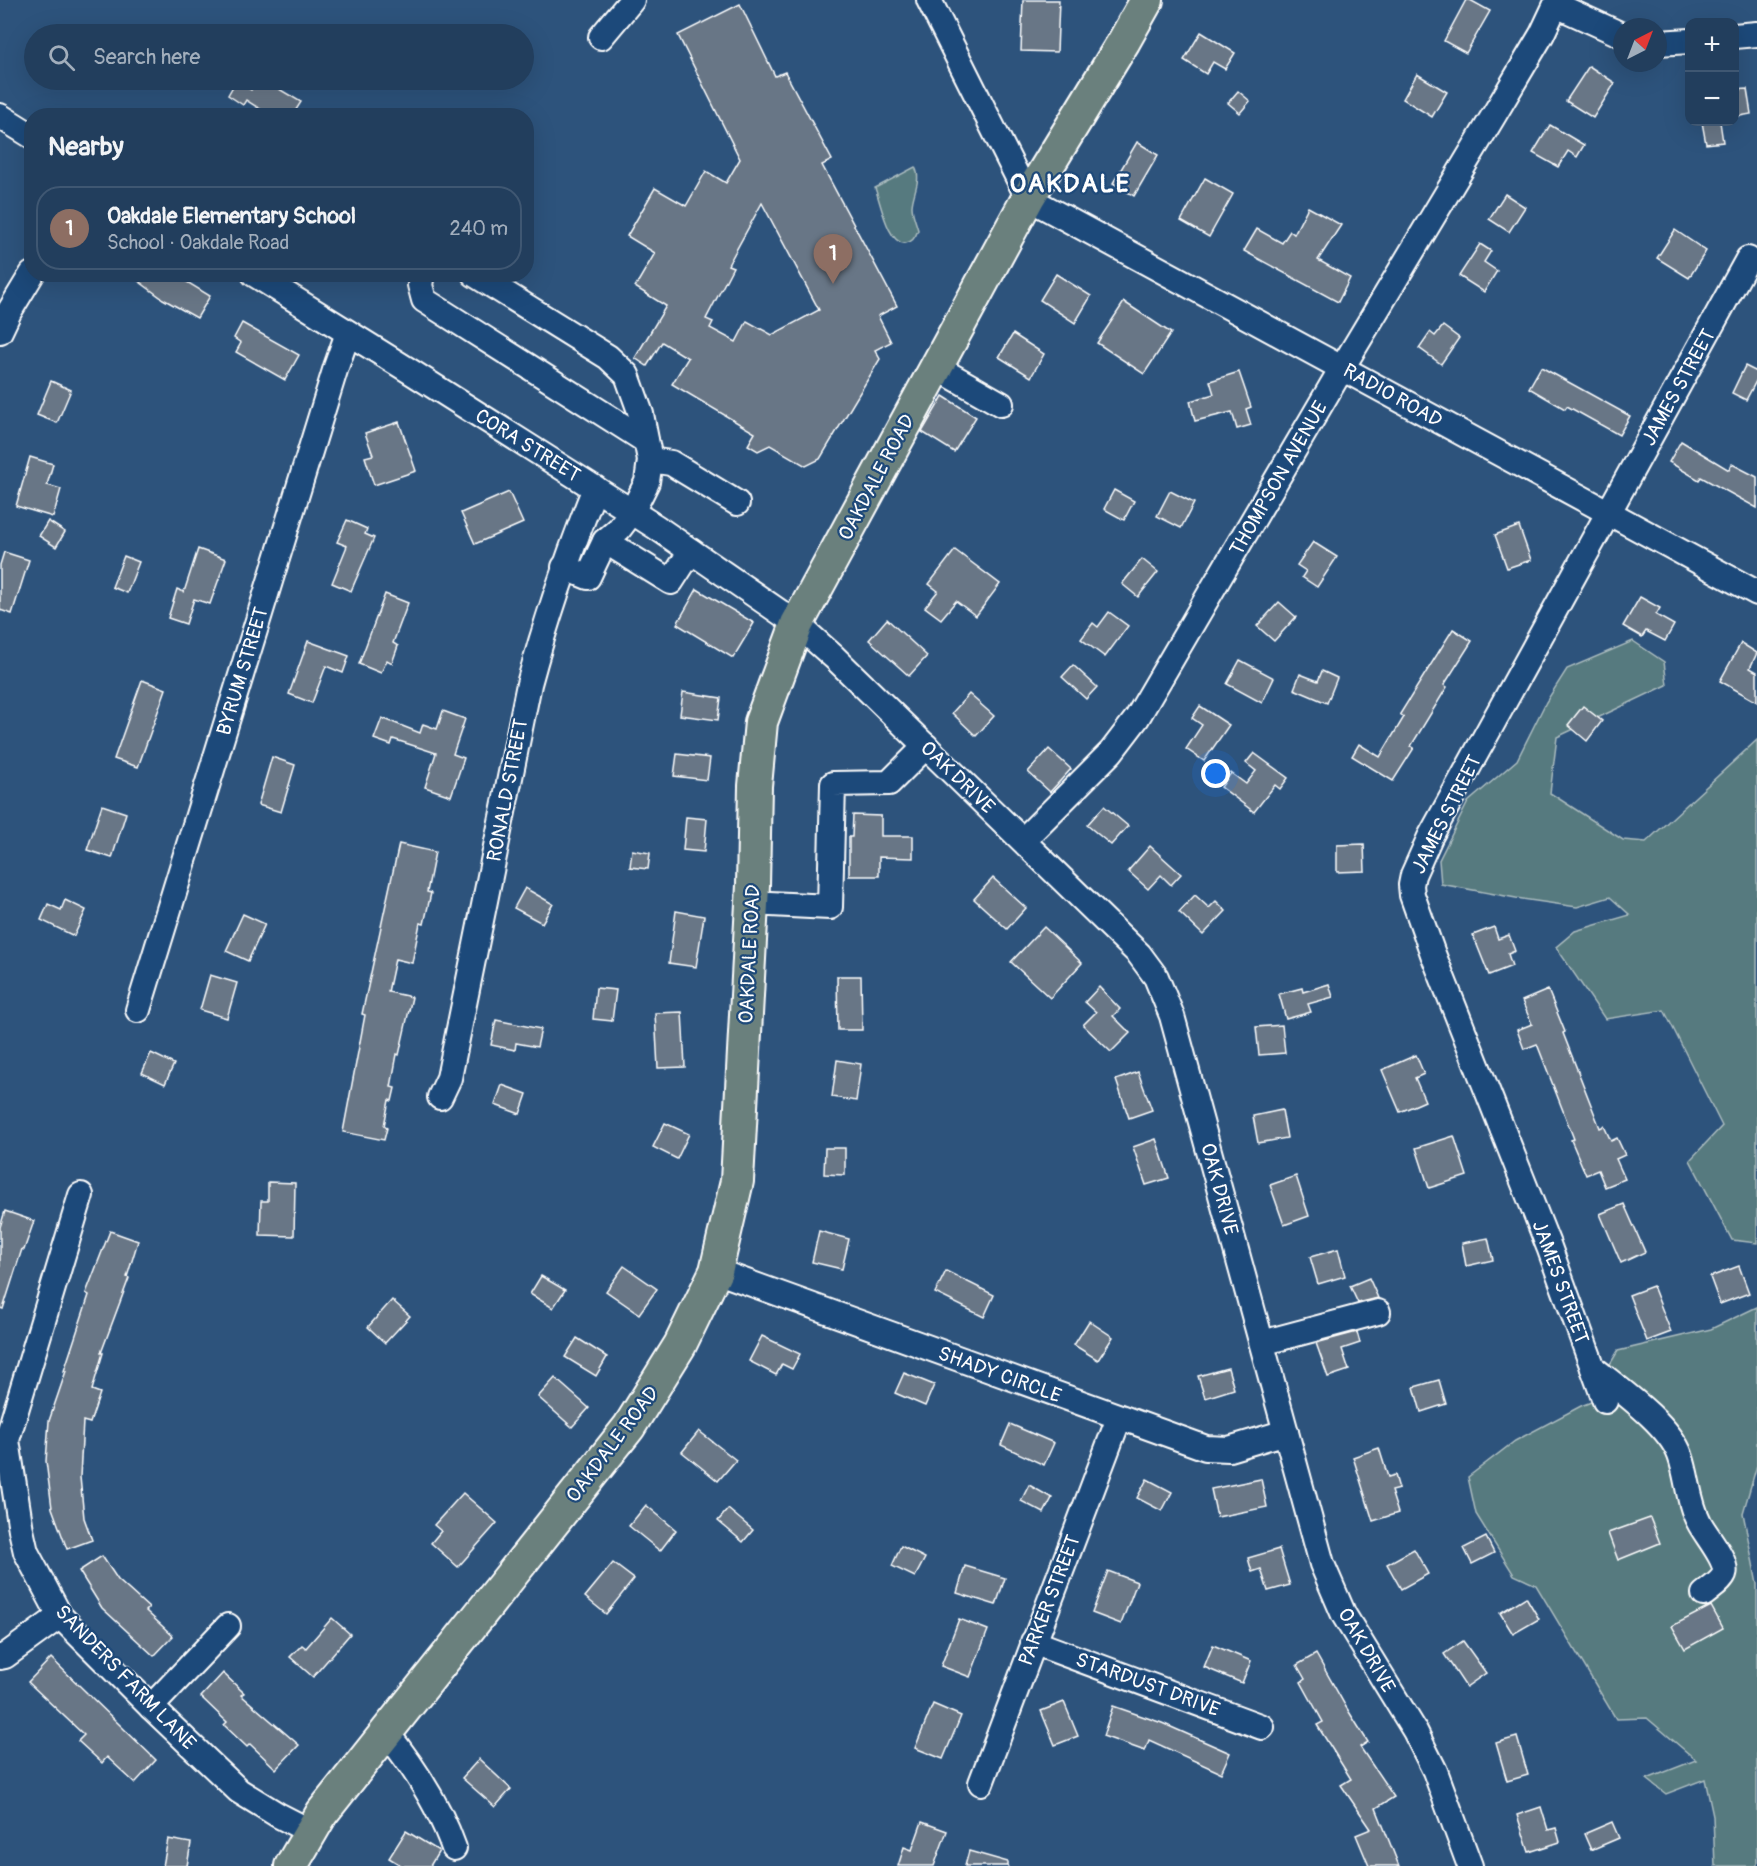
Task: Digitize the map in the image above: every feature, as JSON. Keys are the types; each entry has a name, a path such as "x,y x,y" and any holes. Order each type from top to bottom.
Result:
{"main road":[{"name":"OAKDALE ROAD","path":"291,1866 322,1813 630,1427 680,1346 716,1271 737,1181 752,903 755,786 761,722 797,624 1028,198 1147,0"}],"street":[{"path":"601,37 632,0"},
{"path":"929,0 1028,198"},
{"path":"1557,2 1613,30"},
{"name":"THOMPSON AVENUE","path":"1023,840 1111,752 1137,718 1342,368 1542,34 1557,2"},
{"path":"1739,36 1757,34"},
{"path":"1667,42 1685,41"},
{"path":"0,116 24,131"},
{"name":"RADIO ROAD","path":"1028,198 1757,593"},
{"name":"JAMES STREET","path":"1605,1401 1549,1247 1433,954 1412,895 1411,885 1430,837 1748,259"},
{"path":"0,331 27,282"},
{"name":"CORA STREET","path":"267,282 595,488 797,624"},
{"path":"421,282 424,300 648,451 737,503"},
{"path":"487,282 608,357 627,375 640,414 648,451 646,482 632,512 619,529 605,541 588,577 564,567"},
{"name":"BYRUM STREET","path":"138,1010 348,333"},
{"path":"936,367 1001,404"},
{"name":"RONALD STREET","path":"440,1097 449,1078 519,724 545,623 595,488"},
{"path":"605,541 671,582 691,551"},
{"name":"OAK DRIVE","path":"797,624 834,657 1139,954 1156,977 1165,995 1322,1564 1333,1591 1373,1664 1415,1731 1435,1771 1470,1866"},
{"path":"752,903 830,907 832,784 889,783 926,746"},
{"name":"SANDERS FARM LANE","path":"81,1195 4,1440 26,1552 60,1616 151,1707 239,1791 311,1832"},
{"name":"SHADY CIRCLE","path":"716,1271 1206,1448 1221,1450 1286,1432"},
{"path":"1262,1343 1378,1312"},
{"path":"1593,1368 1664,1429 1680,1454 1698,1521 1725,1568 1723,1576 1704,1594"},
{"name":"PARKER STREET","path":"981,1783 1119,1418"},
{"path":"0,1657 5,1656 60,1616"},
{"path":"151,1707 228,1626"},
{"name":"STARDUST DRIVE","path":"1033,1642 1262,1727"},
{"path":"386,1732 411,1762 446,1824 454,1848"}],"green space":[{"path":"915,167 918,177 912,206 918,230 911,241 906,243 900,242 890,230 875,188"},
{"path":"1633,641 1664,662 1667,685 1557,737 1550,793 1623,840 1646,842 1757,740 1757,1243 1732,1240 1690,1160 1722,1126 1664,1010 1605,1019 1556,947 1575,931 1630,915 1610,897 1577,907 1441,884 1439,860 1468,802 1517,760 1546,702 1567,669"},
{"path":"1757,1307 1757,1465 1743,1513 1757,1584 1757,1866 1715,1866 1713,1816 1705,1779 1666,1794 1647,1779 1696,1760 1647,1718 1616,1719 1536,1585 1514,1575 1476,1514 1468,1477 1515,1441 1581,1406 1630,1387 1607,1369 1618,1351 1711,1329"}],"building":[{"path":"1023,0 1059,0 1057,52 1021,51"},
{"path":"1466,0 1490,11 1466,53 1444,41"},
{"path":"740,4 775,76 785,72 832,160 822,165 897,306 878,316 891,342 875,350 880,359 820,459 806,466 770,445 758,451 748,445 755,433 672,384 688,358 662,342 647,366 635,358 666,306 635,287 655,253 627,236 655,188 686,206 706,171 726,183 740,159 678,35","holes":["762,203 819,310 772,335 747,321 736,342 710,328 713,322 706,319 733,267 728,265"]},
{"path":"1201,32 1235,53 1225,69 1213,62 1206,74 1184,60"},
{"path":"1589,66 1615,83 1593,118 1566,101"},
{"path":"1417,74 1447,92 1432,117 1403,99"},
{"path":"1747,89 1751,114 1739,116 1739,90"},
{"path":"231,90 281,90 301,102 297,108 258,108 246,100 243,105 228,95"},
{"path":"1238,91 1250,101 1240,113 1228,103"},
{"path":"1550,125 1584,145 1577,157 1568,151 1558,167 1533,153"},
{"path":"1703,126 1721,126 1723,142 1706,144"},
{"path":"1137,142 1158,155 1134,196 1113,183"},
{"path":"1205,178 1233,194 1209,237 1181,221"},
{"path":"1505,194 1525,207 1509,232 1489,219"},
{"path":"1308,207 1341,225 1318,260 1350,278 1338,302 1244,251 1257,229 1282,243 1290,231 1294,234"},
{"path":"1675,230 1706,251 1689,278 1657,258"},
{"path":"1480,244 1491,251 1484,262 1497,271 1484,292 1459,276"},
{"path":"1056,274 1091,296 1075,323 1040,300"},
{"path":"140,282 187,282 210,296 197,318 163,299"},
{"path":"1124,302 1171,333 1144,374 1097,343"},
{"path":"242,323 299,355 285,380 236,352 241,343 234,338"},
{"path":"1443,326 1459,338 1441,364 1419,348 1430,332 1435,336"},
{"path":"1013,334 1044,354 1031,377 999,357"},
{"path":"1745,366 1757,372 1757,379 1746,400 1732,393"},
{"path":"1541,367 1630,416 1619,435 1567,406 1565,409 1529,388"},
{"path":"1239,372 1251,407 1246,409 1251,425 1237,429 1232,412 1195,421 1190,401 1214,394 1210,381"},
{"path":"51,381 71,390 57,423 37,415"},
{"path":"943,396 976,417 954,452 922,432"},
{"path":"399,422 416,471 374,485 365,457 373,455 365,433"},
{"path":"1681,441 1729,470 1732,464 1757,477 1757,508 1701,477 1699,480 1669,462"},
{"path":"30,457 53,464 47,485 61,489 53,517 16,506"},
{"path":"1114,490 1134,501 1124,520 1104,509"},
{"path":"1170,491 1194,503 1181,528 1157,516"},
{"path":"509,492 523,523 475,544 461,513"},
{"path":"347,520 367,529 365,534 374,538 351,591 332,583 347,546 337,542"},
{"path":"48,521 65,532 56,547 39,536"},
{"path":"1519,526 1531,560 1507,568 1495,535"},
{"path":"1313,542 1337,557 1317,587 1302,577 1306,571 1297,565"},
{"path":"198,549 226,559 210,604 194,599 186,624 168,618 177,589 184,592"},
{"path":"955,550 1000,584 976,616 956,601 941,619 925,607 938,591 929,584"},
{"path":"4,552 29,560 12,614 0,610 0,565"},
{"path":"124,556 139,562 127,593 112,587"},
{"path":"1142,559 1158,572 1138,597 1122,584"},
{"path":"697,589 754,623 733,658 677,624"},
{"path":"385,594 408,603 393,643 398,646 392,663 387,660 381,673 359,664"},
{"path":"1640,597 1660,608 1656,615 1674,625 1665,641 1646,631 1642,637 1623,626"},
{"path":"1279,602 1296,617 1274,641 1257,626"},
{"path":"1109,612 1128,626 1105,657 1081,639 1093,623 1098,627"},
{"path":"887,619 927,656 909,676 869,640"},
{"path":"1453,629 1472,641 1444,685 1447,687 1411,746 1414,748 1393,781 1352,756 1359,744 1380,757 1404,717 1400,714"},
{"path":"308,641 349,656 343,673 326,666 312,703 289,694"},
{"path":"1741,643 1757,653 1750,668 1757,672 1757,702 1720,681"},
{"path":"1240,660 1274,678 1262,703 1227,684"},
{"path":"1073,665 1097,687 1086,699 1062,677"},
{"path":"1322,671 1337,678 1327,703 1294,689 1300,674 1318,681"},
{"path":"142,680 166,689 138,767 114,759"},
{"path":"683,692 721,698 718,720 680,715"},
{"path":"969,694 994,716 976,736 952,713"},
{"path":"1200,706 1229,725 1204,761 1186,749 1202,725 1192,718"},
{"path":"1583,706 1602,721 1587,741 1568,725"},
{"path":"443,711 465,719 453,754 464,758 451,796 425,787 436,753 393,739 391,745 374,739 382,718 420,733 423,724 437,729"},
{"path":"1049,749 1071,769 1050,792 1028,772"},
{"path":"1254,753 1288,778 1280,789 1275,785 1254,812 1221,787 1231,773 1246,784 1256,771 1246,763"},
{"path":"677,754 710,758 707,780 674,776"},
{"path":"272,757 295,765 281,812 258,805"},
{"path":"102,805 126,813 112,858 87,850"},
{"path":"1104,806 1128,826 1111,845 1087,825"},
{"path":"853,815 881,816 881,836 913,836 913,858 879,857 879,876 849,876 849,837 852,837"},
{"path":"686,817 707,819 704,852 683,850"},
{"path":"399,844 435,852 427,892 431,893 424,924 420,923 412,963 395,959 388,992 412,997 399,1055 397,1054 391,1087 395,1088 392,1101 389,1100 384,1140 343,1132 365,1015 362,1014"},
{"path":"1364,844 1365,871 1337,872 1337,845"},
{"path":"1150,846 1181,874 1171,885 1161,875 1148,889 1128,871"},
{"path":"632,850 650,853 648,869 630,867"},
{"path":"993,878 1026,908 1007,929 974,899"},
{"path":"525,888 553,904 542,923 514,908"},
{"path":"1195,895 1209,908 1216,901 1226,911 1203,935 1179,912"},
{"path":"65,900 86,910 74,936 41,920 48,904 61,910"},
{"path":"676,911 704,916 696,967 669,963"},
{"path":"243,914 265,924 248,961 226,951"},
{"path":"1044,927 1082,963 1050,998 1011,962"},
{"path":"1494,927 1498,939 1509,935 1515,951 1508,954 1512,966 1489,975 1473,935"},
{"path":"210,975 237,983 227,1018 200,1010"},
{"path":"837,976 861,976 862,1030 838,1030"},
{"path":"1329,984 1333,997 1308,1004 1311,1012 1286,1019 1279,994 1302,988 1303,992"},
{"path":"1099,987 1120,1009 1113,1016 1130,1033 1111,1052 1083,1025 1096,1012 1085,1002"},
{"path":"596,988 616,990 612,1021 593,1019"},
{"path":"1548,990 1600,1128 1604,1126 1611,1141 1617,1138 1625,1155 1616,1159 1625,1179 1605,1187 1598,1170 1586,1175 1537,1044 1524,1049 1517,1030 1532,1024 1522,1001"},
{"path":"682,1012 685,1067 658,1068 655,1013"},
{"path":"496,1020 541,1029 537,1047 516,1043 515,1050 491,1045"},
{"path":"1282,1025 1285,1053 1259,1055 1256,1027"},
{"path":"151,1053 174,1064 165,1084 142,1073"},
{"path":"1416,1055 1424,1074 1415,1078 1425,1101 1400,1112 1382,1070"},
{"path":"837,1060 861,1064 856,1101 832,1097"},
{"path":"1138,1072 1152,1110 1129,1118 1116,1080"},
{"path":"502,1085 527,1094 520,1114 495,1105"},
{"path":"1282,1110 1287,1138 1258,1143 1253,1116"},
{"path":"665,1123 689,1134 677,1159 653,1147"},
{"path":"1454,1136 1467,1176 1429,1188 1416,1148"},
{"path":"1156,1139 1169,1178 1146,1185 1133,1147"},
{"path":"825,1148 845,1148 845,1175 824,1174"},
{"path":"1296,1176 1309,1216 1284,1225 1270,1185"},
{"path":"268,1182 295,1183 294,1236 260,1235 261,1201 268,1201"},
{"path":"1624,1204 1645,1252 1621,1263 1600,1214"},
{"path":"5,1211 34,1221 24,1250 22,1249 3,1309 0,1308 0,1227"},
{"path":"110,1231 138,1241 127,1277 129,1278 101,1353 103,1353 92,1390 100,1393 90,1423 83,1421 80,1477 84,1518 92,1540 67,1549 52,1508 46,1461 49,1421 89,1295 86,1293"},
{"path":"819,1231 849,1239 842,1269 812,1262"},
{"path":"1488,1238 1493,1260 1466,1266 1462,1243"},
{"path":"1338,1249 1345,1276 1318,1284 1310,1257"},
{"path":"624,1266 657,1289 639,1314 606,1291"},
{"path":"1739,1266 1749,1293 1720,1304 1710,1277"},
{"path":"946,1271 994,1295 984,1317 935,1293"},
{"path":"541,1276 565,1290 553,1308 530,1294"},
{"path":"1369,1278 1378,1298 1358,1303 1350,1286"},
{"path":"1653,1286 1671,1332 1647,1341 1629,1295"},
{"path":"392,1300 410,1316 385,1343 368,1327"},
{"path":"1089,1321 1113,1337 1098,1360 1074,1345"},
{"path":"1357,1332 1360,1343 1342,1349 1349,1370 1328,1377 1316,1343"},
{"path":"762,1336 800,1354 792,1369 782,1364 776,1375 749,1361"},
{"path":"577,1338 607,1357 596,1376 565,1357"},
{"path":"1228,1368 1234,1389 1205,1398 1198,1376"},
{"path":"904,1373 934,1385 925,1406 895,1393"},
{"path":"555,1378 589,1408 572,1427 538,1397"},
{"path":"1439,1380 1446,1404 1421,1412 1414,1387"},
{"path":"1010,1424 1054,1443 1044,1465 1001,1445"},
{"path":"699,1431 736,1460 718,1481 682,1452"},
{"path":"1379,1448 1388,1477 1395,1475 1399,1489 1391,1491 1398,1513 1373,1521 1353,1457"},
{"path":"1147,1479 1172,1492 1162,1511 1137,1498"},
{"path":"1261,1479 1267,1507 1217,1517 1211,1489"},
{"path":"1029,1485 1052,1498 1044,1513 1021,1501"},
{"path":"463,1493 497,1523 458,1567 431,1543 441,1531 434,1525"},
{"path":"646,1505 676,1530 660,1551 629,1526"},
{"path":"728,1509 753,1530 743,1542 718,1521"},
{"path":"1650,1518 1660,1543 1618,1560 1608,1533"},
{"path":"1486,1537 1494,1553 1472,1564 1464,1548"},
{"path":"901,1546 925,1558 915,1577 892,1566"},
{"path":"1279,1549 1290,1585 1268,1591 1261,1569 1252,1572 1248,1558"},
{"path":"1414,1549 1428,1574 1401,1589 1387,1564"},
{"path":"102,1556 118,1580 149,1608 146,1611 173,1636 154,1656 102,1608 79,1571"},
{"path":"613,1563 634,1579 606,1614 585,1597"},
{"path":"965,1566 1005,1578 996,1605 957,1593"},
{"path":"1108,1571 1137,1582 1121,1624 1092,1613"},
{"path":"1526,1597 1539,1619 1513,1634 1500,1613"},
{"path":"1711,1606 1723,1628 1685,1649 1672,1626"},
{"path":"332,1618 350,1634 313,1677 290,1657 302,1645 306,1648"},
{"path":"959,1619 988,1630 970,1677 941,1666"},
{"path":"1463,1641 1486,1673 1466,1687 1444,1654"},
{"path":"1213,1645 1251,1661 1242,1683 1204,1667"},
{"path":"1316,1654 1368,1742 1360,1747 1394,1797 1376,1808 1399,1866 1369,1866 1356,1835 1371,1829 1341,1785 1351,1779 1317,1725 1323,1722 1301,1682 1305,1679 1297,1665"},
{"path":"51,1658 156,1760 135,1783 107,1757 102,1763 78,1741 84,1735 28,1682"},
{"path":"223,1673 244,1693 241,1695 299,1745 276,1769 250,1744 247,1747 224,1725 227,1722 201,1697"},
{"path":"1064,1702 1078,1736 1055,1745 1041,1711"},
{"path":"933,1704 961,1716 943,1759 915,1748"},
{"path":"1113,1706 1162,1723 1230,1753 1221,1773 1149,1740 1145,1751 1103,1736"},
{"path":"1517,1737 1528,1775 1507,1781 1496,1743"},
{"path":"479,1759 511,1789 495,1807 462,1778"},
{"path":"1541,1807 1548,1830 1556,1828 1560,1842 1529,1852 1517,1815"},
{"path":"922,1822 947,1831 934,1866 898,1866 904,1847 912,1850"},
{"path":"1612,1822 1619,1838 1591,1850 1584,1834"},
{"path":"406,1831 439,1851 430,1866 402,1866 389,1858"},
{"path":"168,1839 191,1843 187,1866 163,1866"},
{"path":"969,1851 1008,1862 1008,1866 965,1866"}],"place":[{"name":"Oakdale Elementary School","path":"833,284"}],"district":[{"name":"OAKDALE","path":"1070,183"}]}
